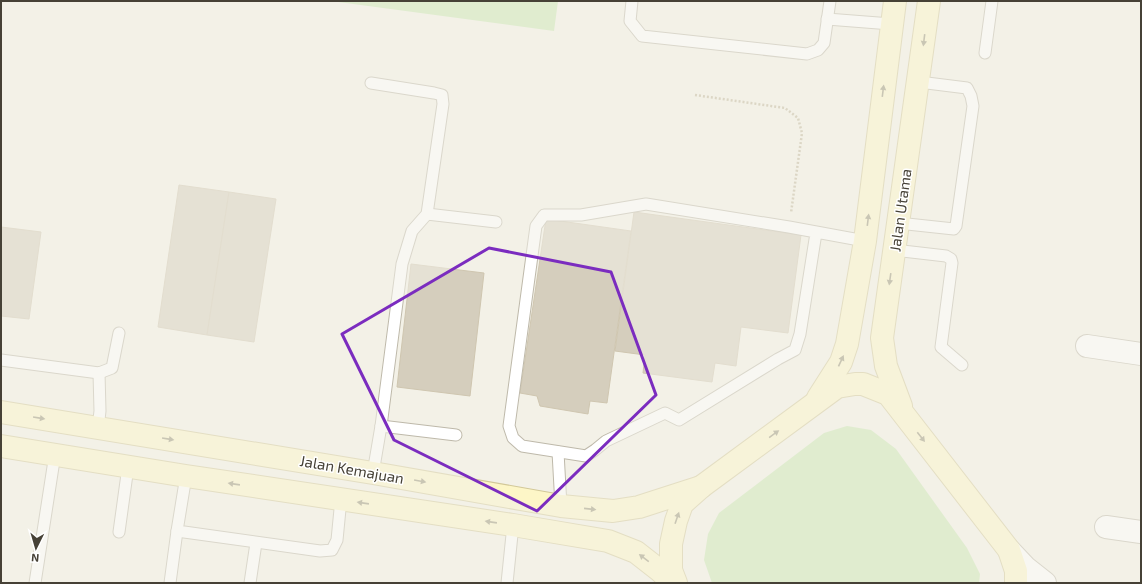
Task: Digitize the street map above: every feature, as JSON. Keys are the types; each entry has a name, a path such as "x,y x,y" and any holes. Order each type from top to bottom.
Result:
{"main road":[{"name":"Jalan Utama","path":"812,405 841,362 847,344 865,241 895,1"},
{"name":"Jalan Utama","path":"905,416 886,366 882,338 919,82 929,1"},
{"path":"675,583 671,570 671,544 676,521 682,504 700,487 837,387 855,384 863,384 888,394 1009,550 1016,571 1016,583"},
{"name":"Jalan Kemajuan","path":"1,412 374,473 561,506 613,511 639,507 700,487"},
{"name":"Jalan Kemajuan","path":"1,446 608,541 636,552 675,583"}],"street":[{"path":"1087,346 1141,354"},
{"path":"1106,527 1141,532"},
{"path":"1009,550 1026,568 1045,583"}],"lane":[{"path":"632,1 630,21 642,36 807,54 818,50 824,43 830,1"},
{"path":"985,53 992,1"},
{"path":"827,19 891,24"},
{"path":"898,223 954,229 956,226 973,106 971,96 967,88 919,82"},
{"path":"371,83 442,95 443,104 427,214 412,231 402,264 382,426 374,473"},
{"path":"816,233 800,334 795,350 679,420 665,413 606,441 586,456 522,446 513,438 509,426 536,226 544,215 581,215 646,204 865,241"},
{"path":"427,214 496,222"},
{"path":"894,250 946,256 951,259 952,263 941,347 962,365"},
{"path":"1,360 99,373 112,368 119,333"},
{"path":"98,428 100,412 99,373"},
{"path":"382,426 456,435"},
{"path":"558,452 561,506"},
{"path":"35,583 55,454"},
{"path":"119,532 128,467"},
{"path":"170,583 186,476"},
{"path":"177,531 320,551 332,550 337,540 341,499"},
{"path":"507,583 513,525"},
{"path":"250,583 256,543"}],"path":[{"path":"695,95 785,108 798,118 802,132 788,227"}],"highlighted area":[{"path":"489,248 611,272 656,395 537,511 394,440 342,334"}],"green space":[{"path":"331,1 558,1 554,31"},
{"path":"847,426 871,430 896,449 967,548 980,574 979,583 712,583 704,560 708,534 719,513 824,433"}],"building":[{"path":"179,185 229,192 207,335 158,327"},
{"path":"229,192 276,199 254,342 207,335"},
{"path":"634,212 801,235 788,333 741,327 736,366 715,363 712,382 643,373 645,355 615,351"},
{"path":"546,219 631,231 607,403 590,401 588,414 540,406 537,396 520,393"},
{"path":"1,227 41,232 29,319 1,316"},
{"path":"411,264 484,273 470,396 397,387"}]}
